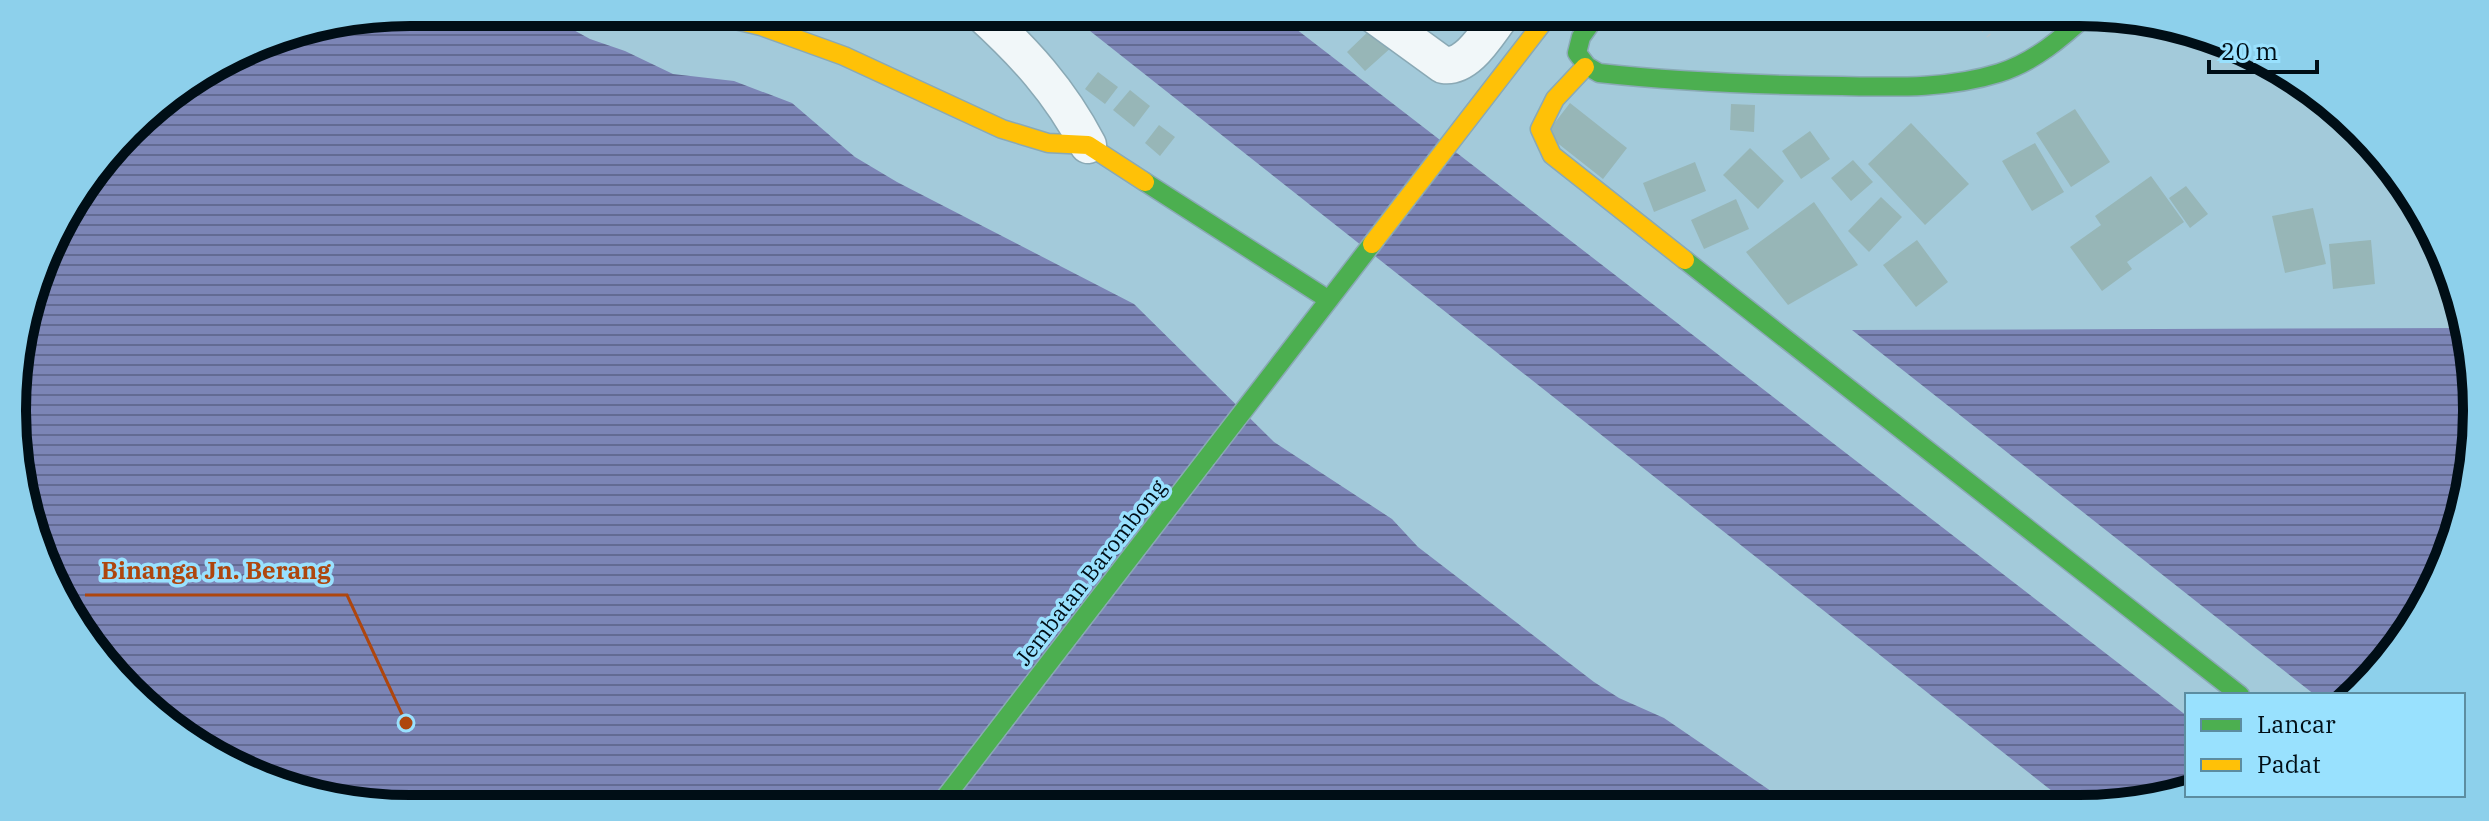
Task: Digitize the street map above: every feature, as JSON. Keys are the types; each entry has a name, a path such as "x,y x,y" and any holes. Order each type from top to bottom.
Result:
{"street":[{"path":"761,26 844,56 1002,129 1048,143 1088,145"},
{"path":"995,26 1047,79 1071,113 1088,145 1329,300"},
{"path":"1389,26 1443,65 1452,66 1463,61 1492,26"},
{"name":"Jembatan Barombong","path":"947,795 1540,26"},
{"path":"1590,26 1577,45 1578,57 1585,67 1599,73 1740,85 1939,84 1969,80 2019,66 2058,43 2076,26"},
{"path":"1585,67 1555,99 1540,129 1552,155 2237,693"}],"water":[{"path":"566,26 673,74 734,81 792,103 855,157 897,182 1134,304 1274,442 1392,519 1418,547 1594,682 1619,698 1664,718 1777,795 410,795 335,788 263,766 218,743 176,716 121,664 91,624 55,558 33,486 26,410 33,335 55,263 78,218 105,176 157,121 218,78 287,46 360,29"},
{"path":"1084,26 1292,26 2185,714 2185,780 2129,792 2057,795"},
{"path":"2454,328 2462,385 2462,436 2456,486 2443,534 2423,581 2384,645 2339,693 2312,693 1852,330"}],"building":[{"path":"1374,26 1393,46 1365,71 1347,52"},
{"path":"1098,72 1118,87 1105,104 1085,89"},
{"path":"1130,90 1150,106 1134,127 1113,110"},
{"path":"1570,103 1627,148 1603,179 1546,134"},
{"path":"1731,104 1755,105 1754,132 1730,130"},
{"path":"2075,109 2110,162 2071,187 2036,133"},
{"path":"1911,123 1969,184 1925,225 1868,164"},
{"path":"1159,125 1175,137 1160,156 1145,143"},
{"path":"1810,131 1830,159 1801,179 1782,151"},
{"path":"2035,143 2064,192 2032,211 2002,161"},
{"path":"1750,148 1784,181 1758,209 1723,175"},
{"path":"1853,160 1873,182 1851,201 1831,178"},
{"path":"1695,162 1706,191 1654,212 1643,183"},
{"path":"2151,176 2184,222 2127,262 2132,269 2102,291 2070,247 2101,225 2095,216"},
{"path":"2186,186 2208,214 2190,228 2169,198"},
{"path":"1881,197 1902,217 1869,252 1848,231"},
{"path":"1736,199 1749,229 1704,249 1691,220"},
{"path":"1814,202 1858,265 1788,305 1746,252"},
{"path":"2313,208 2326,264 2285,273 2272,216"},
{"path":"1917,240 1948,282 1916,307 1883,265"},
{"path":"2371,240 2375,284 2333,289 2329,244"}],"traffic: fast":[{"path":"1589,26 1581,37 1577,53 1587,66 1599,73 1720,82 1881,87 1960,82 1999,73 2036,56 2074,26"},
{"path":"1145,182 1329,300"},
{"path":"947,795 1372,244"},
{"path":"1685,260 2237,693"}],"traffic: slow":[{"path":"761,26 844,56 1002,129 1048,143 1088,145 1145,182"},
{"path":"1372,244 1540,26"},
{"path":"1585,67 1555,99 1540,129 1552,155 1685,260"}],"place":[{"name":"Binanga Jn. Berang","path":"406,723"}]}
